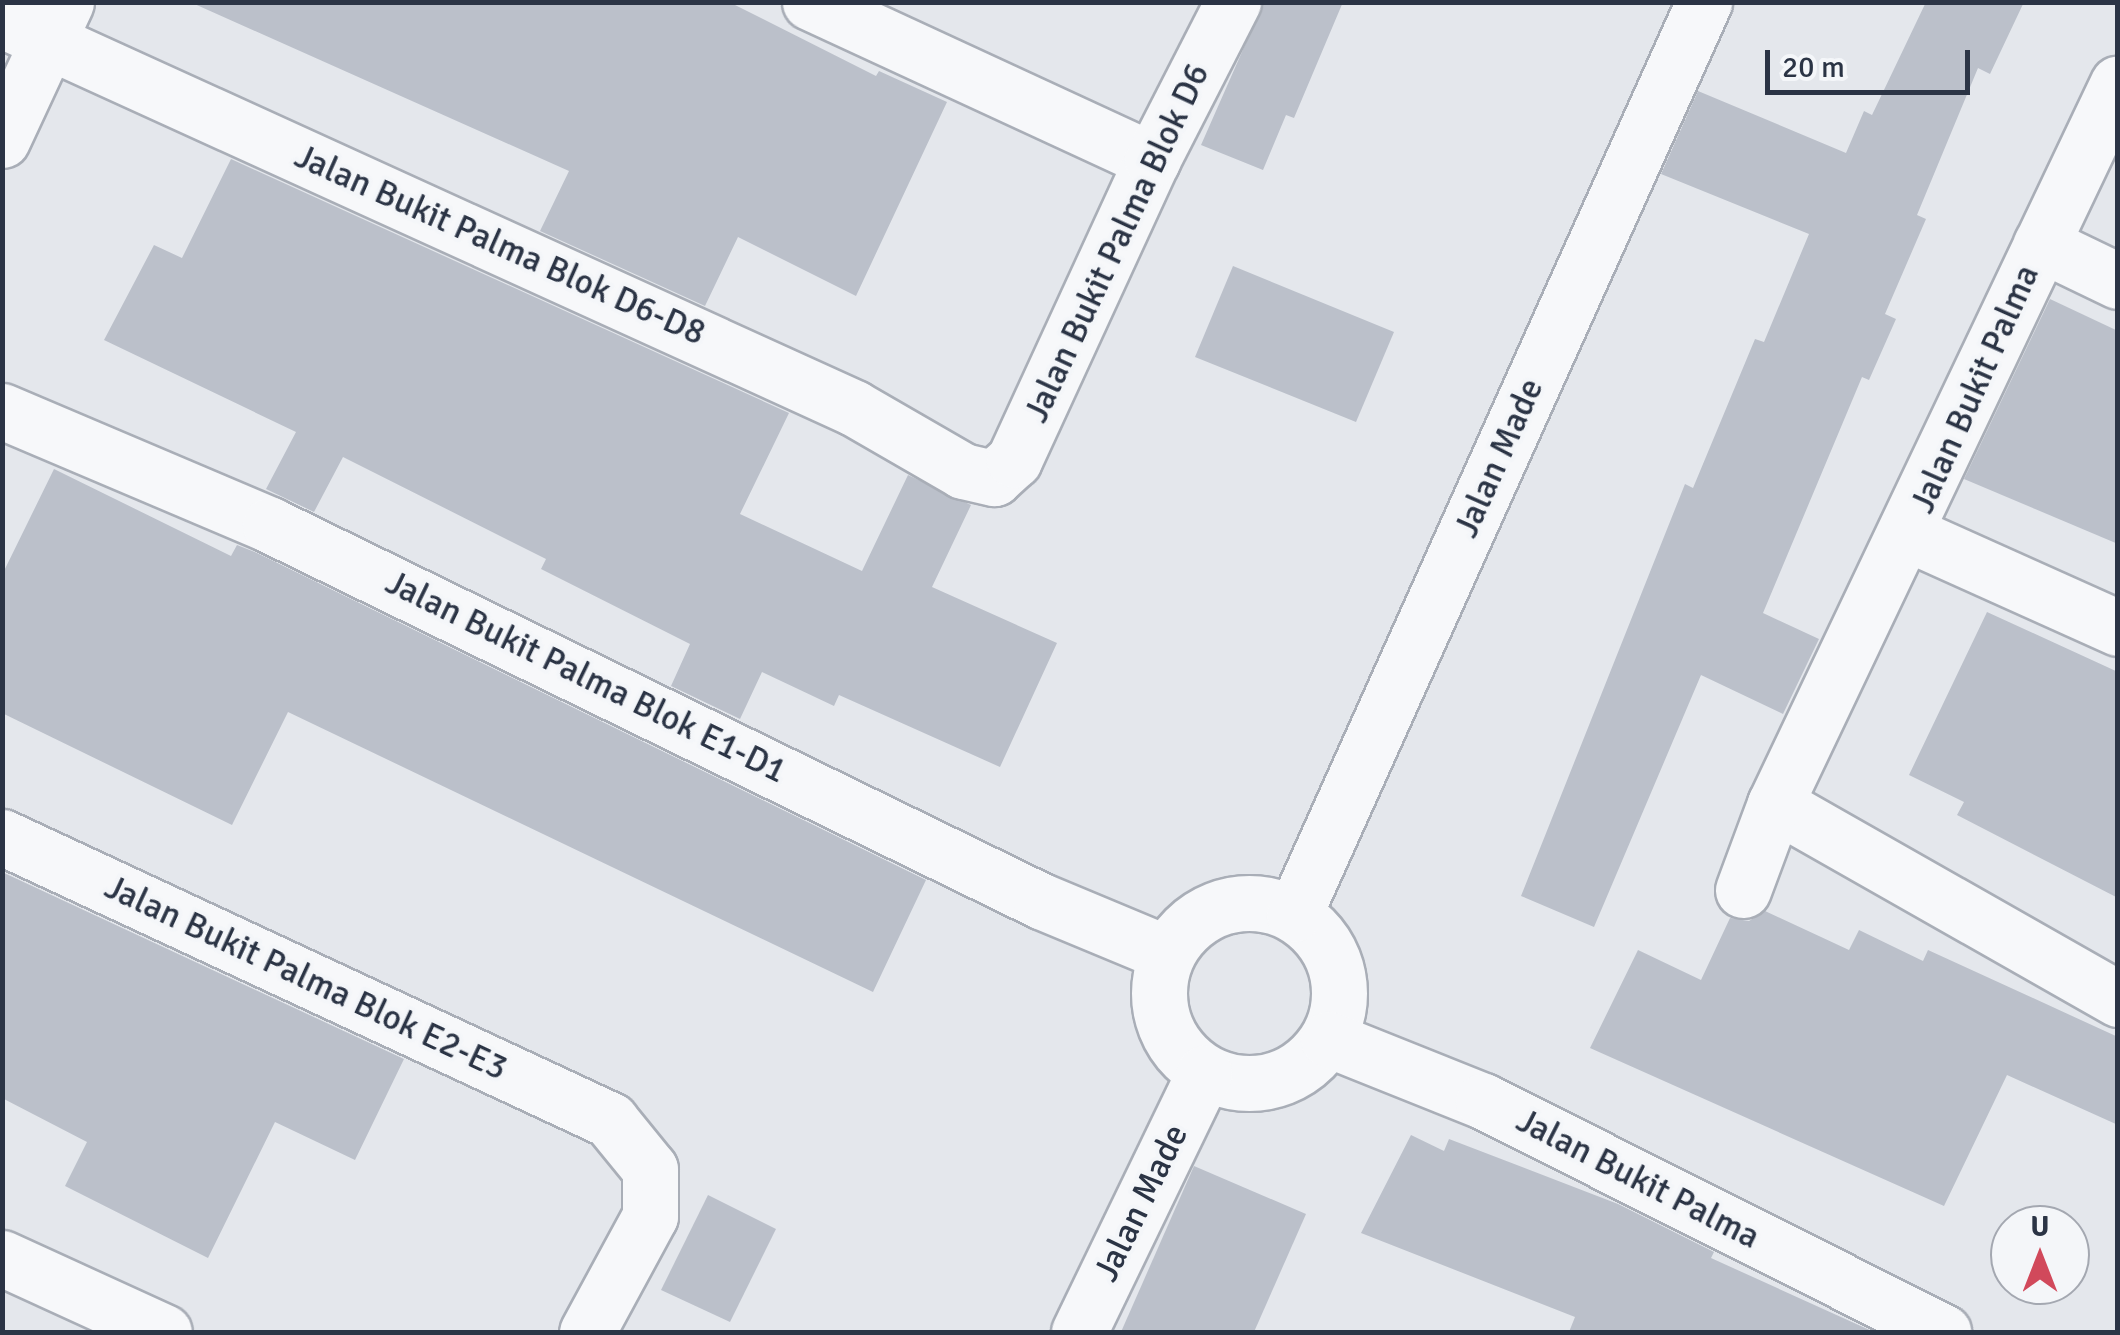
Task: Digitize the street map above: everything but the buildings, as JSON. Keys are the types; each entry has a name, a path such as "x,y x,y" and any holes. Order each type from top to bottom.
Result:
{"street":[{"path":"810,2 1152,160"},
{"name":"Jalan Bukit Palma Blok D6","path":"994,478 1014,460 1152,160 1233,2"},
{"name":"Jalan Made","path":"1294,914 1704,2"},
{"path":"2,140 39,21"},
{"name":"Jalan Bukit Palma Blok D6-D8","path":"39,21 854,408 964,471 994,478"},
{"name":"Jalan Bukit Palma","path":"1743,890 1776,804 1909,534 2118,83"},
{"name":"Jalan Bukit Palma","path":"2041,244 2118,281"},
{"name":"Jalan Bukit Palma Blok E1-D1","path":"2,411 270,525 1042,900 1166,953"},
{"name":"Jalan Bukit Palma","path":"1909,534 2118,628"},
{"path":"1776,804 2118,999"},
{"name":"Jalan Bukit Palma Blok E2-E3","path":"2,837 610,1120 650,1169 650,1216 587,1332"},
{"path":"1260,903 1294,914 1320,938 1337,970 1340,1005 1328,1038 1306,1064 1273,1080 1238,1084 1204,1072 1177,1050 1161,1018 1158,982 1166,953 1193,922 1224,906 1260,903"},
{"name":"Jalan Bukit Palma","path":"1328,1038 1483,1101 1942,1332"},
{"name":"Jalan Made","path":"1079,1332 1204,1072"},
{"path":"2,1258 164,1332"}]}
